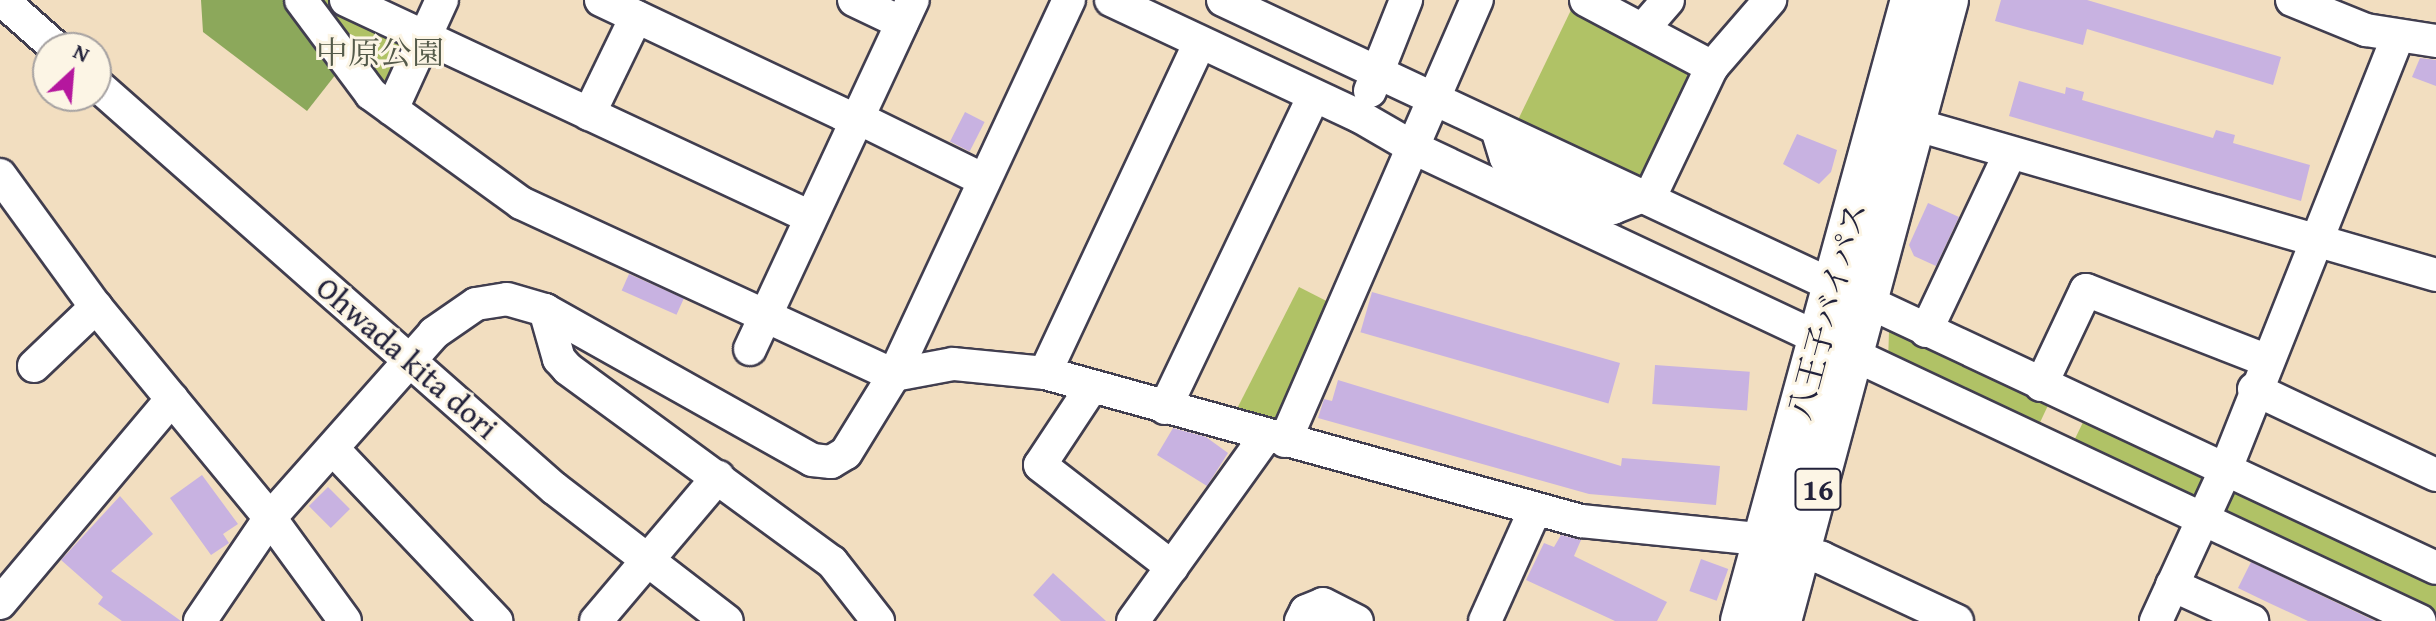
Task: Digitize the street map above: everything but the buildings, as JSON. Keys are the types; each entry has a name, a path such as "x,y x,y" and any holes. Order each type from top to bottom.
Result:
{"highway":[{"name":"16","path":"1890,82 1901,0"},
{"name":"八王子バイパス","path":"1779,621 1784,545 1851,294 1890,82 1913,0"},
{"name":"八王子バイパス","path":"1851,294 1917,125 1946,0"},
{"path":"1917,125 1962,0"},
{"name":"八王子バイパス","path":"1743,621 1784,545"}],"street":[{"path":"2,0 38,32"},
{"path":"301,0 371,94 521,203 894,375 953,364 1045,373 1581,521 1784,545 1957,621"},
{"path":"346,0 810,217"},
{"path":"392,109 442,0"},
{"path":"601,0 984,180"},
{"path":"750,349 907,12 854,0"},
{"path":"200,621 270,518 334,450 434,333 476,304 507,299 545,310 812,460 831,462 846,453 894,375 1069,0"},
{"path":"1111,0 1359,116 1416,149 2420,621"},
{"path":"1223,0 2436,568"},
{"path":"1359,116 1406,0"},
{"path":"1133,621 1172,567 1276,438 1416,149 1433,100 1477,0"},
{"path":"1586,0 1712,67"},
{"path":"1643,29 1668,0"},
{"path":"1646,198 1712,67 1770,0"},
{"path":"2292,0 2397,39 2436,41"},
{"path":"589,114 636,17"},
{"path":"2156,621 2225,471 2260,374 2397,39"},
{"path":"1045,373 1200,42"},
{"path":"1165,408 1314,96"},
{"name":"Ohwada kita dori","path":"112,98 554,488 727,621"},
{"path":"1917,125 2436,275"},
{"path":"1926,331 2010,153"},
{"path":"0,175 96,307 270,518 345,621"},
{"path":"2041,385 2086,290 2260,374 2436,475"},
{"path":"34,366 96,307"},
{"path":"545,310 559,359 568,369 832,562 878,621"},
{"path":"1091,388 1040,465 1172,567"},
{"path":"0,603 172,399"},
{"path":"334,450 496,621"},
{"path":"596,621 718,477"},
{"path":"1485,621 1535,510"},
{"path":"2172,585 2252,621"},
{"path":"1301,621 1306,611 1323,604 1357,621"}],"green space":[{"path":"201,0 286,0 340,69 307,111 203,32"},
{"name":"中原公園","path":"301,0 346,0 425,36 392,109"},
{"path":"1571,10 1686,71 1689,87 1652,170 1635,177 1517,122"},
{"path":"1299,287 1343,309 1273,446 1229,424"},
{"path":"1900,327 2436,576 2436,621 1888,362 1889,331","holes":["2051,399 2086,416 2071,447 2036,431"]}]}
